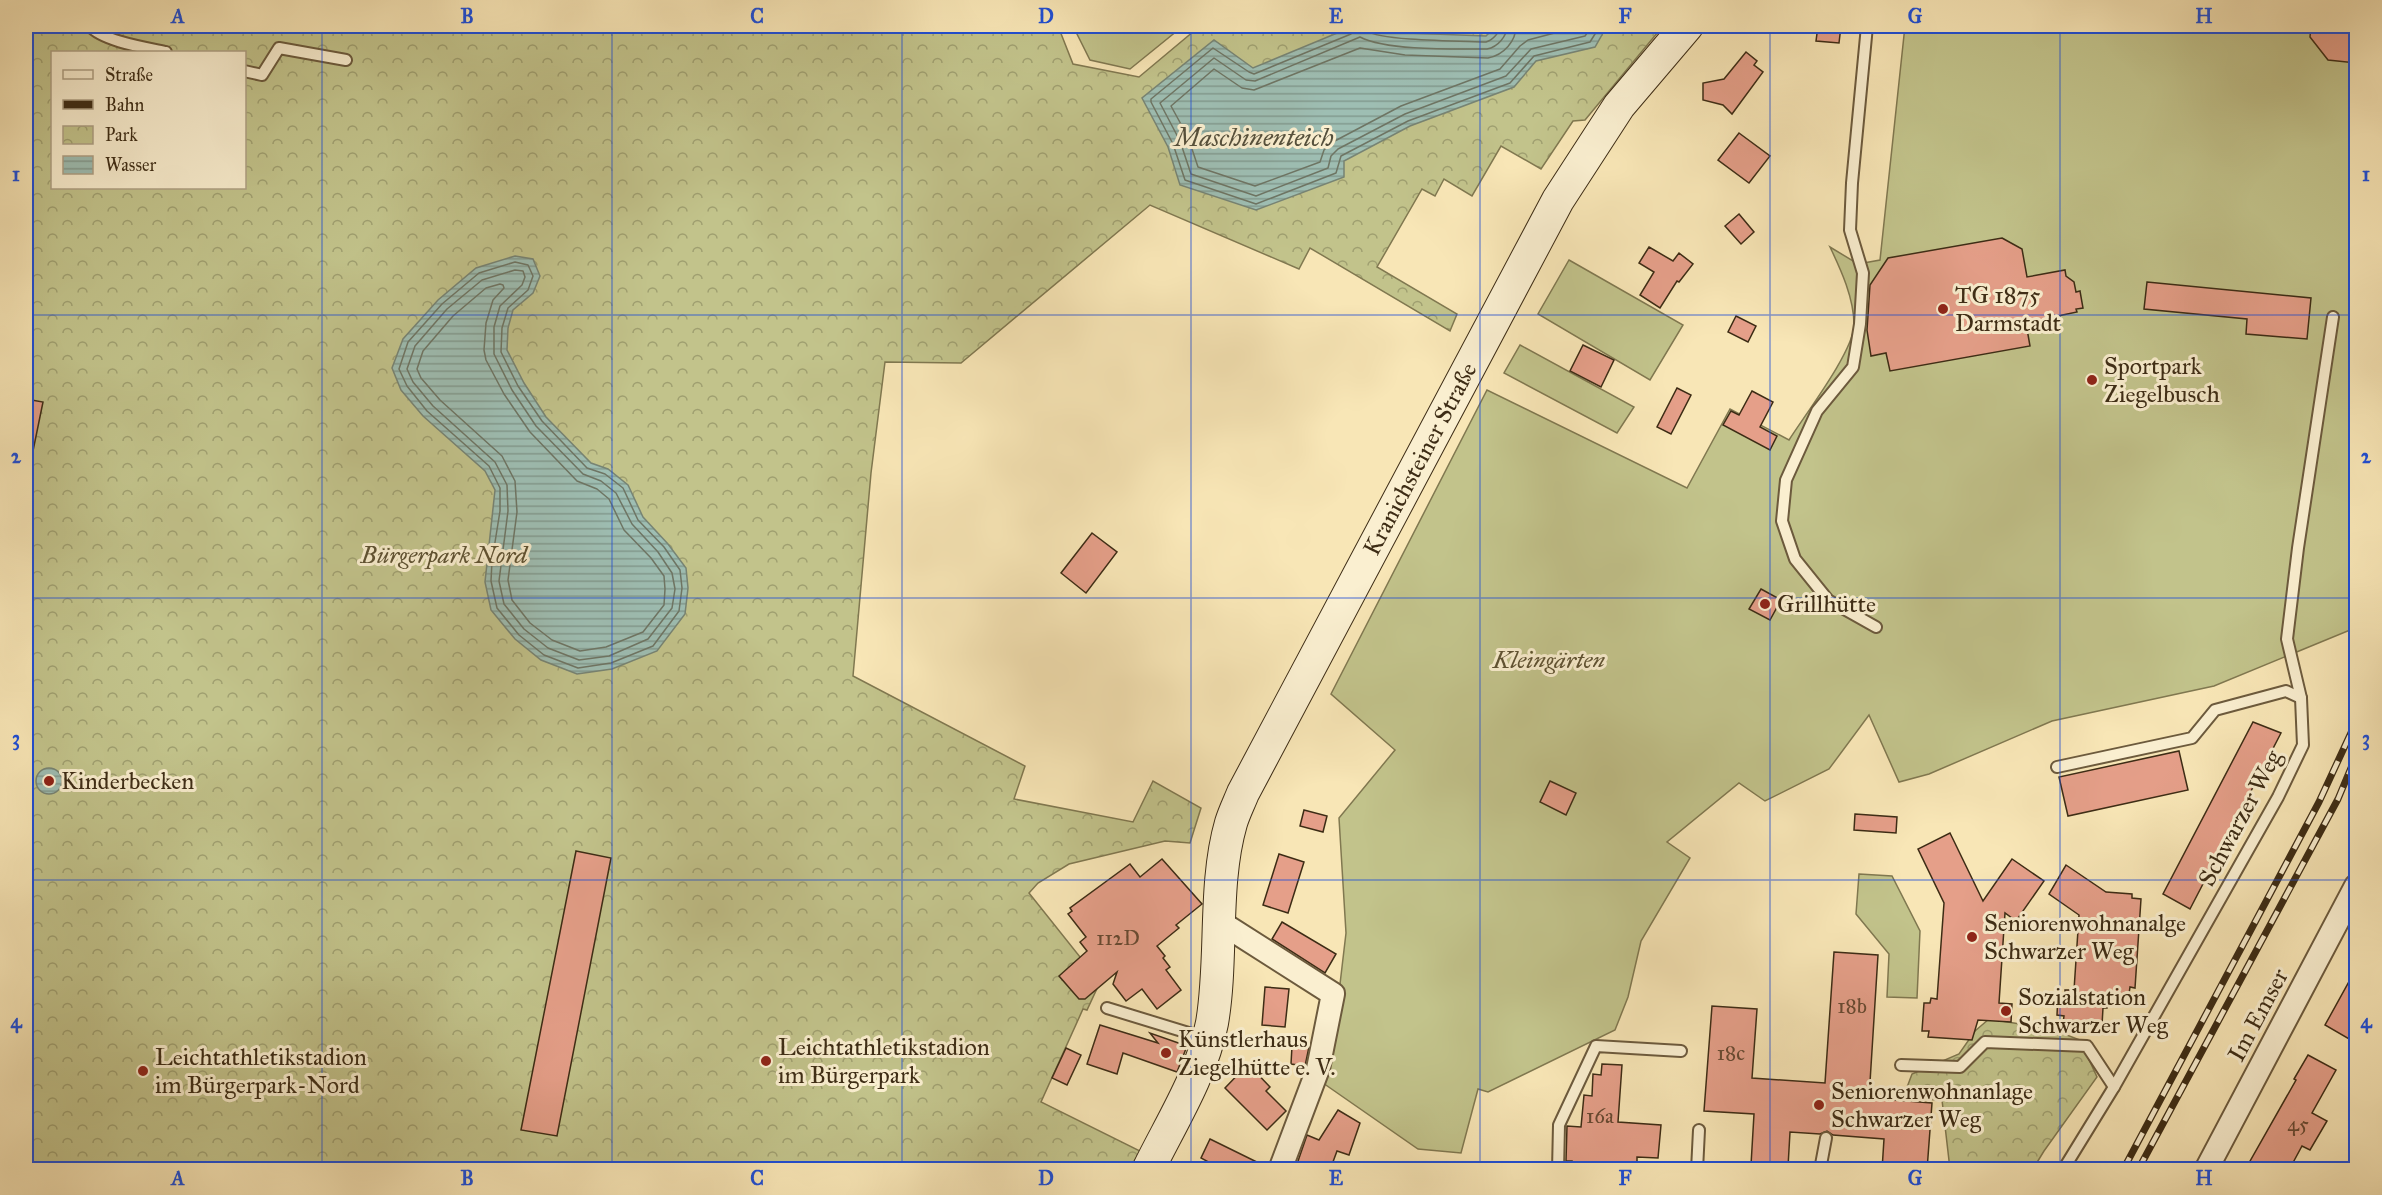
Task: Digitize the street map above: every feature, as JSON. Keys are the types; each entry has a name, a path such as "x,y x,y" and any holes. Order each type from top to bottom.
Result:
{"main road":[{"name":"Kranichsteiner Straße","path":"1148,1170 1201,1064 1209,1039 1225,851 1231,822 1243,794 1558,200 1619,106 1687,26"}],"street":[{"name":"Im Emser","path":"2206,1170 2356,886"},
{"path":"1220,922 1333,994 1318,1069 1280,1170"}],"lane":[{"path":"90,26 94,31 162,51"},
{"path":"1867,26 1852,183 1850,230 1863,273 1860,324 1853,367 1817,411 1786,480 1782,520 1795,558 1828,600 1876,627"},
{"path":"246,71 262,75 279,48 346,60"},
{"name":"Schwarzer Weg","path":"2063,1170 2114,1087 2278,797 2303,745 2301,698 2287,639 2298,548 2333,317"},
{"path":"2057,767 2192,738 2215,710 2286,691 2301,698"},
{"path":"1107,1008 1209,1039"},
{"path":"1901,1065 1960,1067 1985,1042 2087,1046 2114,1087"},
{"path":"1557,1170 1559,1125 1596,1046 1681,1051"},
{"path":"1697,1170 1699,1130"},
{"path":"1820,1170 1826,1138"}],"green space":[{"name":"Bürgerpark Nord","path":"26,26 1058,26 1073,64 1139,77 1200,26 1663,26 1585,120 1573,121 1541,169 1501,146 1472,196 1444,179 1435,196 1422,189 1377,267 1457,314 1450,331 1310,248 1299,269 1150,205 961,363 885,362 871,473 853,676 1025,766 1014,799 1133,822 1153,781 1201,808 1190,843 1165,841 1069,864 1038,883 1029,893 1100,982 1087,1010 1083,1009 1041,1102 1144,1153 1136,1170 26,1169"},
{"path":"1073,26 1183,26 1130,69 1090,60"},
{"name":"Sportpark Ziegelbusch","path":"1905,26 2356,26 2355,628 2214,686 2052,721 1929,774 1899,782 1869,715 1829,769 1765,801 1739,783 1667,842 1690,858 1641,941 1628,997 1615,1030 1488,1092 1478,1089 1461,1153 1418,1149 1323,1083 1332,1052 1346,933 1339,818 1395,750 1331,694 1487,390 1687,488 1730,409 1789,440 1837,366 1852,336 1854,325 1852,305 1830,247 1858,264 1880,260"},
{"path":"1569,260 1683,325 1650,380 1538,314"},
{"path":"1520,345 1634,407 1617,433 1504,373"},
{"path":"1859,874 1892,876 1920,931 1917,998 1887,997 1889,954 1856,914"},
{"path":"1989,1019 2051,1029 2080,1040 2097,1077 2033,1169 1950,1169 1942,1100 1918,1099 1906,1090 1912,1074 1959,1054 1975,1031"}],"water":[{"name":"Maschinenteich","path":"1354,26 1407,33 1486,36 1496,26 1607,26 1595,47 1536,61 1514,87 1410,126 1344,161 1344,177 1256,210 1180,185 1168,147 1142,98 1214,40 1253,68"},
{"path":"515,256 533,259 540,276 533,293 513,310 508,328 507,350 524,383 546,417 591,463 608,469 628,485 643,517 686,568 688,588 685,614 657,651 612,669 577,674 541,660 515,639 491,610 485,582 495,490 485,471 423,416 401,390 392,368 403,339 438,300 476,268"},
{"name":"Kinderbecken","path":"49,768 58,772 62,781 58,790 49,794 40,790 36,781 40,772"}],"building":[{"path":"1818,26 1841,26 1839,43 1816,41"},
{"path":"2311,26 2356,26 2356,63 2328,60 2310,37"},
{"path":"1746,52 1757,61 1754,65 1763,72 1732,114 1723,105 1703,100 1703,83 1724,79"},
{"path":"1739,133 1770,156 1749,183 1718,160"},
{"path":"1739,214 1754,232 1741,244 1725,226"},
{"name":"TG 1875 Darmstadt","path":"2002,238 2022,249 2027,277 2065,270 2066,276 2074,282 2076,292 2080,291 2083,308 2076,309 2077,312 2058,316 2052,324 2027,329 2030,346 1890,371 1886,353 1871,356 1867,330 1870,285 1888,258"},
{"path":"1649,247 1673,261 1679,253 1693,264 1679,282 1677,281 1660,308 1640,295 1654,272 1639,263"},
{"path":"2147,282 2311,298 2307,339 2246,334 2247,319 2144,309"},
{"path":"1736,316 1756,326 1748,342 1728,332"},
{"path":"1583,345 1614,360 1601,387 1570,371"},
{"path":"1677,388 1691,395 1671,434 1657,427"},
{"path":"1752,391 1773,402 1760,427 1777,436 1770,450 1723,425 1731,411 1739,415"},
{"path":"26,399 43,402 33,451 26,451"},
{"path":"1092,533 1117,552 1086,593 1061,573"},
{"name":"Grillhütte","path":"1761,589 1781,600 1770,620 1749,609"},
{"path":"2253,722 2281,733 2190,909 2163,894"},
{"path":"2179,751 2188,790 2068,816 2059,777"},
{"path":"1550,781 1576,793 1566,815 1540,802"},
{"path":"1304,810 1327,816 1323,832 1300,826"},
{"path":"1855,814 1897,817 1896,833 1854,830"},
{"path":"1950,833 1983,901 2012,859 2044,881 2016,921 2005,913 1999,1003 2012,1004 2011,1022 1978,1020 1972,1040 1928,1037 1929,1031 1922,1031 1924,1003 1930,1003 1931,998 1937,999 1944,903 1918,849"},
{"path":"576,851 611,858 557,1136 521,1130"},
{"path":"1279,854 1304,862 1288,913 1263,905"},
{"path":"1162,859 1202,904 1176,925 1179,928 1157,946 1170,967 1166,970 1181,990 1157,1009 1142,989 1126,1001 1113,984 1117,972 1085,999 1079,999 1059,976 1087,951 1080,942 1086,937 1068,914 1072,911 1070,908 1130,864 1140,877"},
{"path":"2066,865 2106,892 2132,894 2132,898 2141,899 2135,988 2130,987 2129,994 2108,993 2107,1008 2103,1008 2102,1025 2063,1023 2064,1016 2057,1015 2058,995 2065,995 2065,990 2074,990 2079,915 2049,894"},
{"path":"1282,922 1336,954 1325,973 1272,939"},
{"path":"1834,952 1878,955 1869,1098 1932,1103 1927,1170 1882,1170 1884,1139 1833,1135 1827,1131 1820,1134 1790,1132 1788,1167 1751,1165 1754,1114 1704,1111 1712,1006 1757,1009 1752,1078 1825,1083"},
{"path":"2356,969 2356,1043 2325,1025"},
{"path":"1265,987 1289,989 1285,1027 1262,1025"},
{"path":"1100,1025 1158,1043 1150,1033 1187,1046 1177,1072 1123,1053 1117,1074 1087,1064"},
{"path":"1292,1046 1309,1047 1305,1066 1291,1064"},
{"path":"1066,1048 1081,1055 1067,1085 1052,1078"},
{"path":"2308,1055 2336,1070 2312,1113 2327,1121 2310,1150 2302,1146 2289,1170 2245,1170 2296,1080 2294,1079"},
{"path":"1248,1064 1270,1087 1266,1091 1286,1111 1267,1130 1225,1088"},
{"path":"1602,1064 1622,1065 1618,1122 1661,1125 1658,1158 1637,1157 1637,1164 1600,1162 1599,1170 1571,1170 1572,1161 1566,1161 1567,1126 1581,1127 1584,1095 1592,1096 1593,1074 1601,1075"},
{"path":"1338,1110 1360,1123 1349,1155 1337,1151 1330,1170 1310,1170 1297,1164 1307,1135 1319,1140"},
{"path":"1210,1139 1267,1167 1267,1170 1223,1170 1201,1158"}],"railway":[{"path":"2123,1170 2319,802 2356,722"},
{"path":"2138,1170 2338,799 2356,756"}],"place":[{"name":"TG 1875 Darmstadt","path":"1943,309"},
{"name":"Sportpark Ziegelbusch","path":"2092,380"},
{"name":"Grillhütte","path":"1765,604"},
{"name":"Kinderbecken","path":"49,781"},
{"name":"Seniorenwohnanalge Schwarzer Weg","path":"1972,937"},
{"name":"Sozialstation Schwarzer Weg","path":"2006,1011"},
{"name":"Künstlerhaus Ziegelhütte e. V.","path":"1166,1053"},
{"name":"Leichtathletikstadion im Bürgerpark","path":"766,1061"},
{"name":"Leichtathletikstadion im Bürgerpark-Nord","path":"143,1071"},
{"name":"Seniorenwohnanlage Schwarzer Weg","path":"1819,1105"}],"park label":[{"name":"Kleingärten","path":"1549,660"}]}
